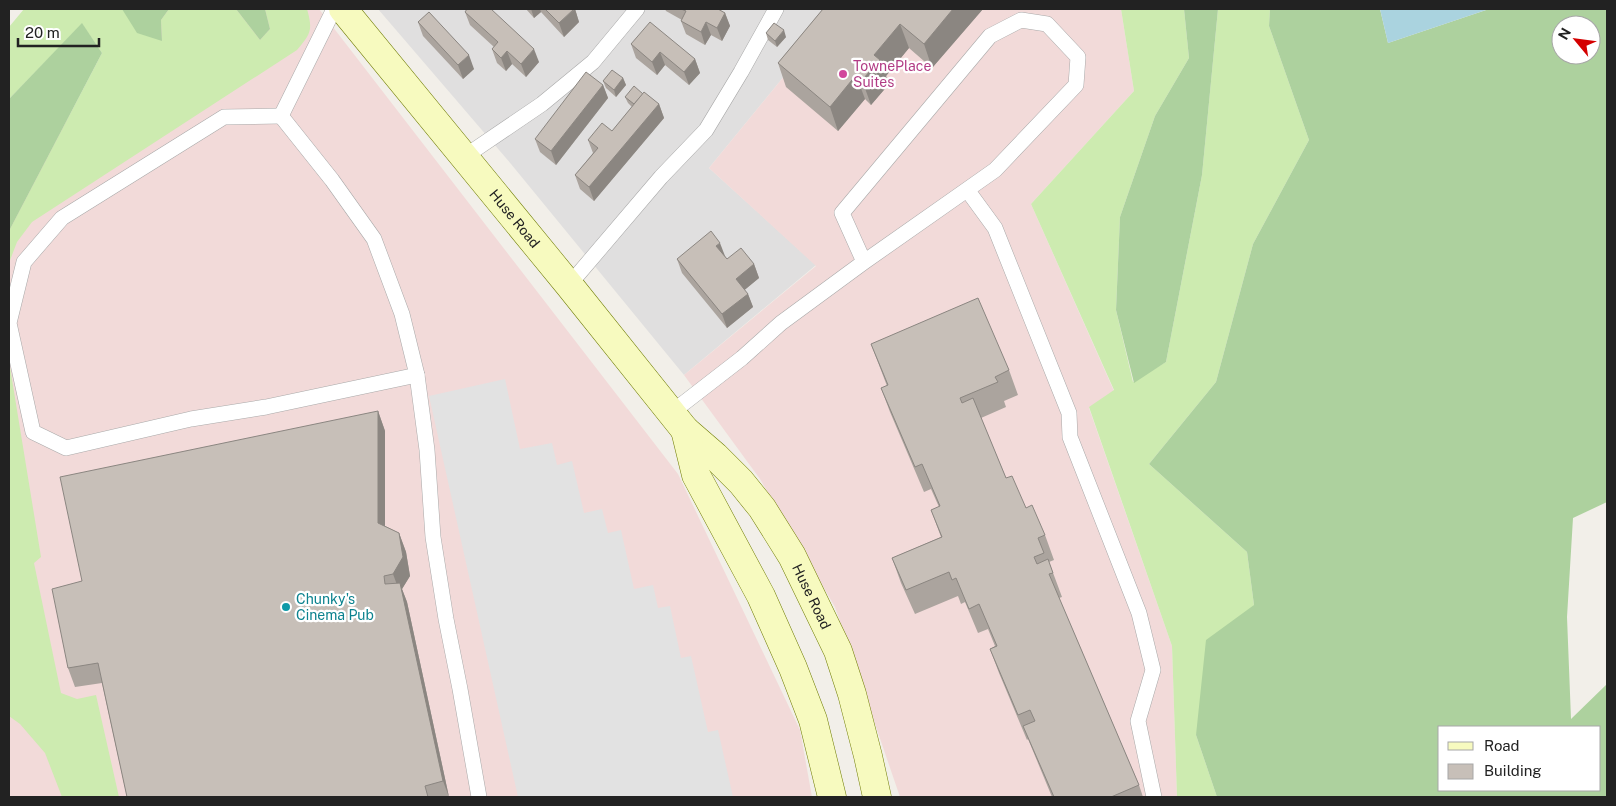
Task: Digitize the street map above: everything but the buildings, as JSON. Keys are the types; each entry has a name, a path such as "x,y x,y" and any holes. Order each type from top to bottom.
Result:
{"street":[{"name":"Huse Road","path":"343,9 569,285 678,422 716,456 762,508 792,556 841,660 862,729 876,797"},
{"name":"Huse Road","path":"678,422 696,475 761,596 793,668 813,720 832,797"}],"lane":[{"path":"282,116 334,9"},
{"path":"464,157 542,104 592,62 637,9"},
{"path":"569,285 661,177 706,130 776,9"},
{"path":"678,422 742,358 781,323 995,170 1076,85 1078,58 1048,24 1020,20 990,36 842,213 864,262"},
{"path":"282,116 332,180 374,239 402,314 417,376 427,450 433,537 479,797"},
{"path":"282,116 224,117 62,218 24,262 9,323 32,432 66,448 191,419 266,407 417,376"},
{"path":"968,191 995,228 999,237 1069,413 1070,438 1139,613 1153,670 1138,721 1154,797"}],"shaded area":[{"path":"131,9 319,9 678,474 800,730 812,797 9,797 9,220"},
{"path":"378,9 839,9 709,168 816,265 684,375 511,164"},
{"path":"839,9 1121,9 1134,91 1031,204 1114,391 1089,408 1172,646 1177,797 900,797 835,607 760,479 684,375 816,266 709,168"},
{"path":"505,379 520,449 552,443 557,465 572,461 584,513 602,509 608,533 621,530 634,589 653,585 658,608 670,606 681,658 691,656 708,732 718,730 733,797 518,797 429,396"}],"green space":[{"path":"24,9 122,9 162,41 161,20 169,9 236,9 260,40 270,29 265,9 307,9 310,31 297,50 32,222 17,242 9,263 9,231 102,53 82,24 9,99 9,27"},
{"path":"122,9 169,9 161,20 162,41 137,33"},
{"path":"236,9 265,9 270,29 260,40"},
{"path":"1121,9 1184,9 1189,58 1155,116 1120,217 1116,310 1133,382 1166,362 1202,175 1218,9 1270,9 1269,26 1309,140 1253,244 1216,382 1149,464 1247,552 1254,605 1196,735 1217,797 1177,797 1172,646 1089,407 1114,390 1031,204 1134,91"},
{"path":"1184,9 1218,9 1202,175 1166,362 1134,383 1116,310 1120,217 1155,116 1189,58"},
{"path":"1270,9 1380,9 1388,43 1489,9 1607,9 1607,502 1573,518 1567,617 1571,719 1607,684 1607,797 1217,797 1196,735 1206,640 1254,605 1247,552 1149,464 1216,382 1253,244 1309,140 1269,26"},
{"path":"82,23 102,53 9,231 9,99"},
{"path":"9,361 41,557 34,563 61,693 77,699 96,695 119,797 62,797 45,753 20,724 9,716"}],"water":[{"path":"1380,9 1489,9 1388,43"}],"place":[{"name":"TownePlace Suites","path":"843,74"},
{"name":"Chunky's Cinema Pub","path":"286,607"}]}
